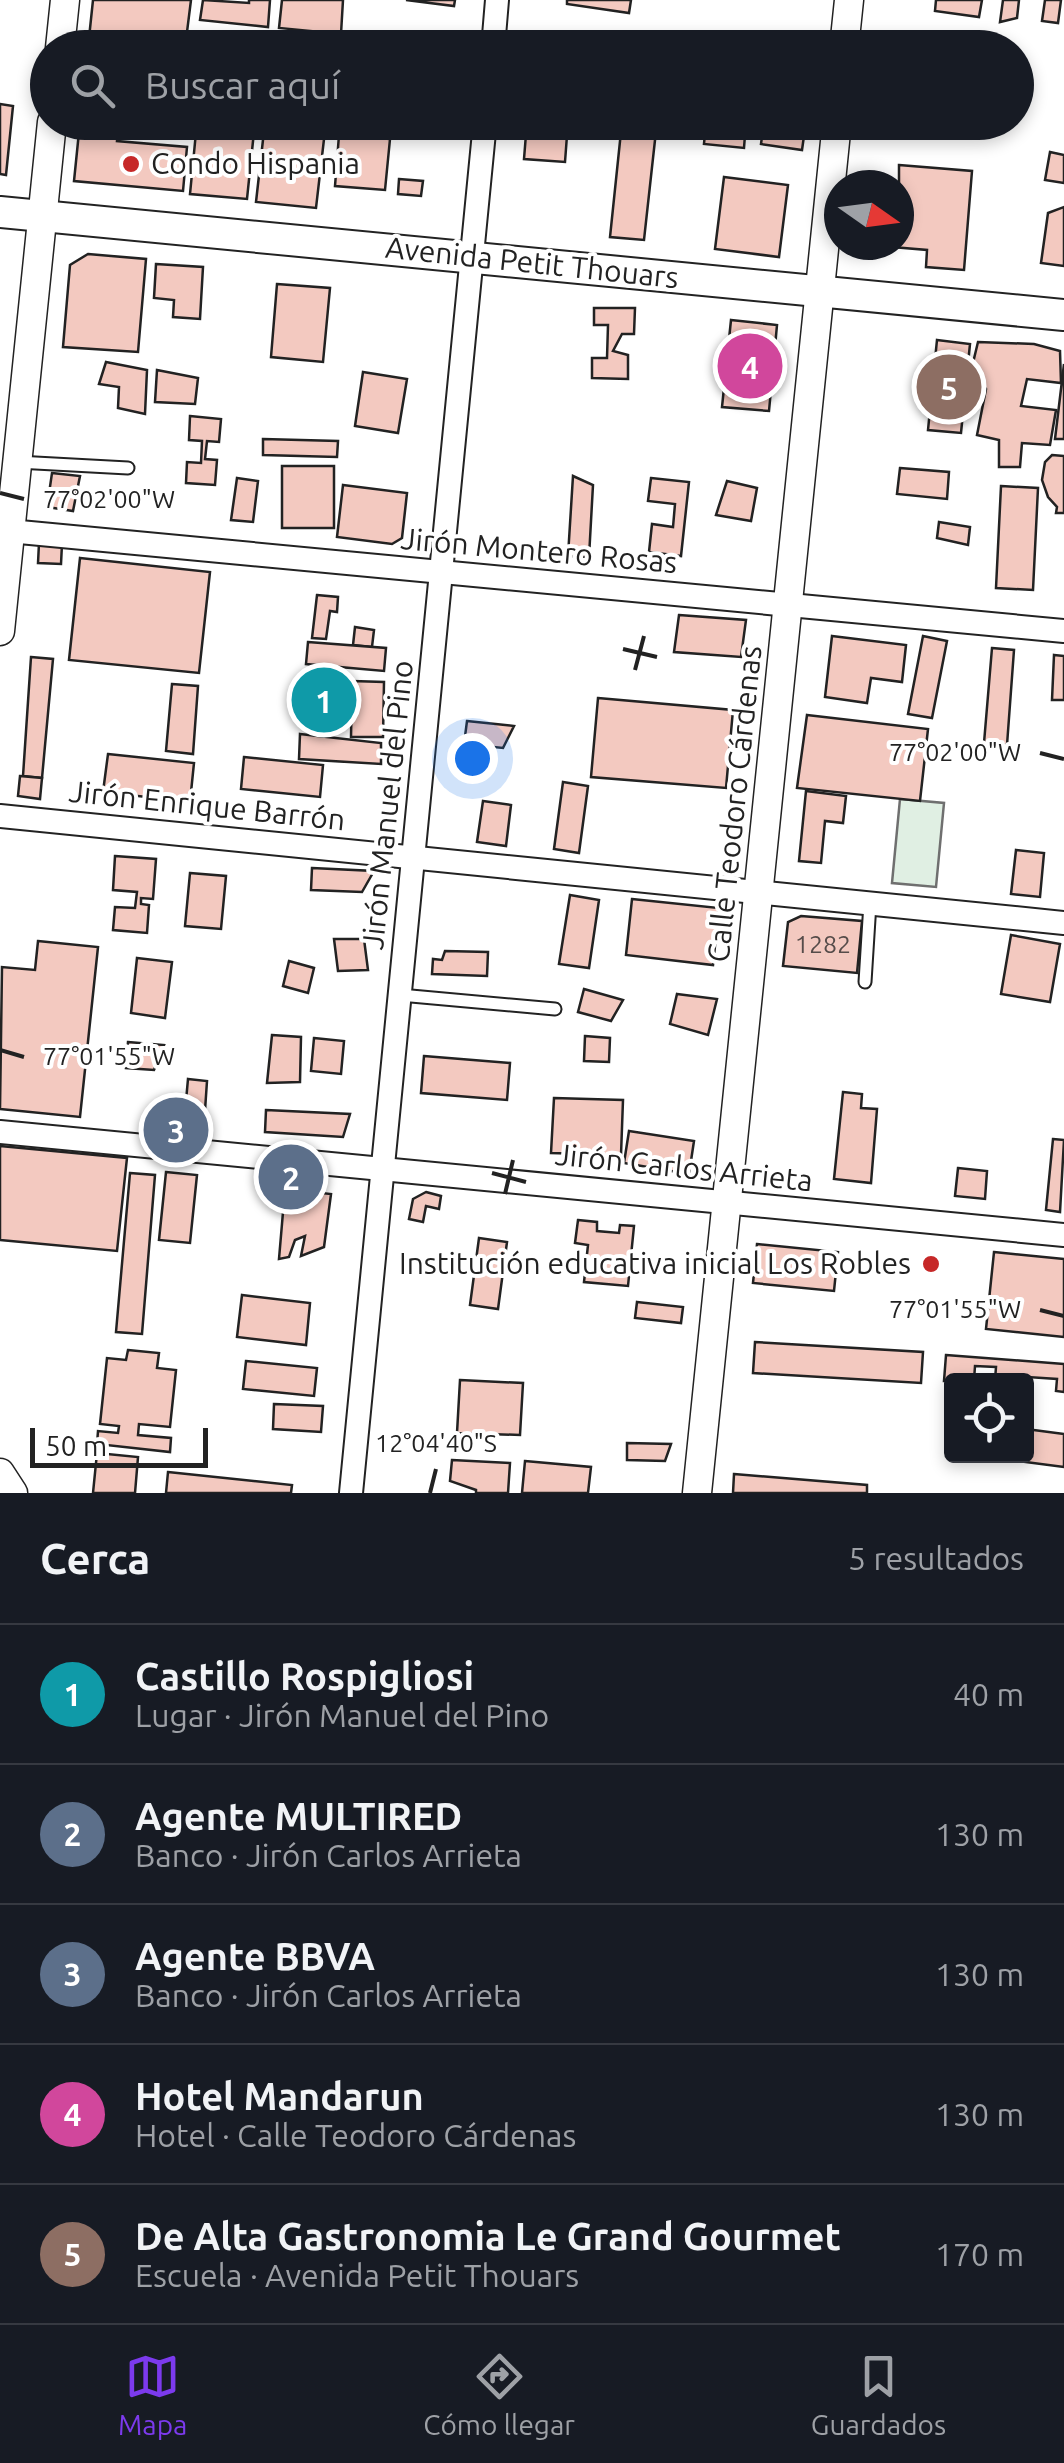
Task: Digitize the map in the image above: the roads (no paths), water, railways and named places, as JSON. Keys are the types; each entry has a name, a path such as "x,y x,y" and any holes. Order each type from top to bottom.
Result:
{"main road":[{"name":"Avenida Petit Thouars","path":"0,212 1064,315"}],"street":[{"path":"62,30 65,0"},
{"path":"494,30 497,0"},
{"path":"846,30 849,0"},
{"path":"0,632 4,533 16,462 50,140"},
{"name":"Jirón Manuel del Pino","path":"351,1493 483,140"},
{"name":"Calle Teodoro Cárdenas","path":"698,1493 834,140"},
{"name":"Jirón Montero Rosas","path":"4,533 1064,630"},
{"name":"Jirón Enrique Barrón","path":"0,816 1064,924"},
{"name":"Jirón Carlos Arrieta","path":"0,1132 1064,1235"},
{"path":"0,1473 13,1493"}],"lane":[{"path":"16,462 128,468"},
{"path":"865,982 870,903"},
{"path":"400,995 555,1009"}],"place":[{"name":"Condo Hispania","path":"131,164"},
{"name":"Hotel Mandarun","path":"750,366"},
{"name":"De Alta Gastronomia Le Grand Gourmet","path":"949,387"},
{"name":"Castillo Rospigliosi","path":"324,700"},
{"name":"Agente BBVA","path":"176,1130"},
{"name":"Agente MULTIRED","path":"291,1177"},
{"name":"Institución educativa inicial Los Robles","path":"931,1264"}]}
